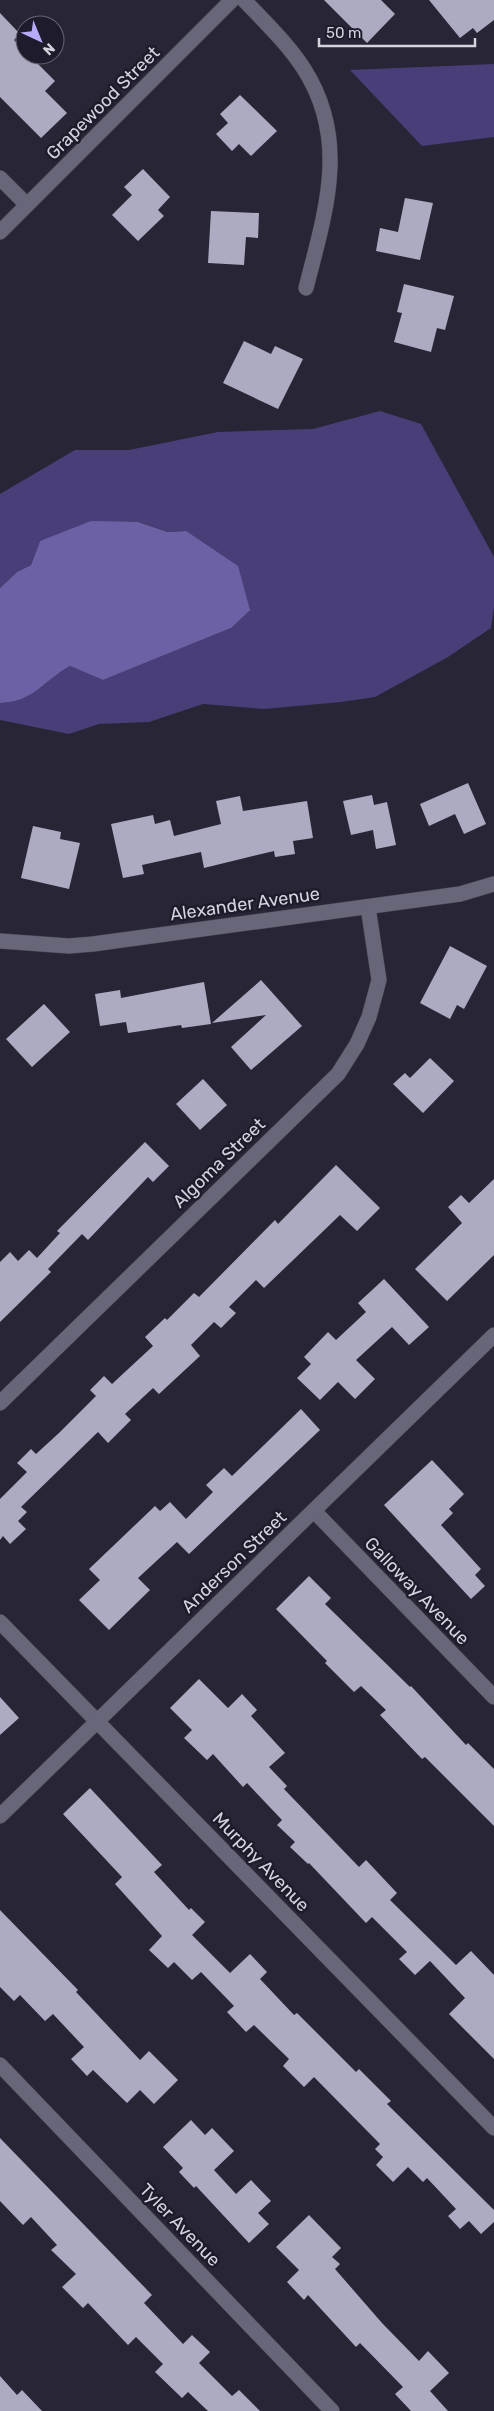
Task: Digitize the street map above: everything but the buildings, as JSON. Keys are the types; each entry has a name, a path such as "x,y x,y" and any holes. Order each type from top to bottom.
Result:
{"street":[{"name":"Grapewood Street","path":"0,232 232,0"},
{"path":"244,0 283,42 304,69 316,91 329,137 331,180 306,288"},
{"path":"0,178 27,205"},
{"name":"Alexander Avenue","path":"0,941 69,946 93,944 460,894 494,884"},
{"name":"Algoma Street","path":"0,1403 338,1074 358,1044 369,1017 379,980 368,907"},
{"name":"Anderson Street","path":"0,1816 494,1335"},
{"name":"Galloway Avenue","path":"314,1511 494,1697"},
{"name":"Murphy Avenue","path":"0,1622 494,2128"},
{"name":"Tyler Avenue","path":"0,2065 332,2411"}],"shaded area":[{"path":"494,64 494,137 422,146 350,70"},
{"path":"380,411 421,424 494,557 494,607 491,628 448,657 375,697 264,709 203,704 149,722 99,724 69,734 0,720 0,703 12,702 30,695 70,666 103,680 231,628 186,531 169,532 138,522 117,523 40,541 31,565 17,572 0,588 0,494 75,450 129,450 218,432 313,429"},
{"path":"91,521 138,522 168,532 186,531 238,566 250,610 231,628 103,680 70,666 30,695 12,702 0,703 0,588 17,572 31,565 40,541"}]}
